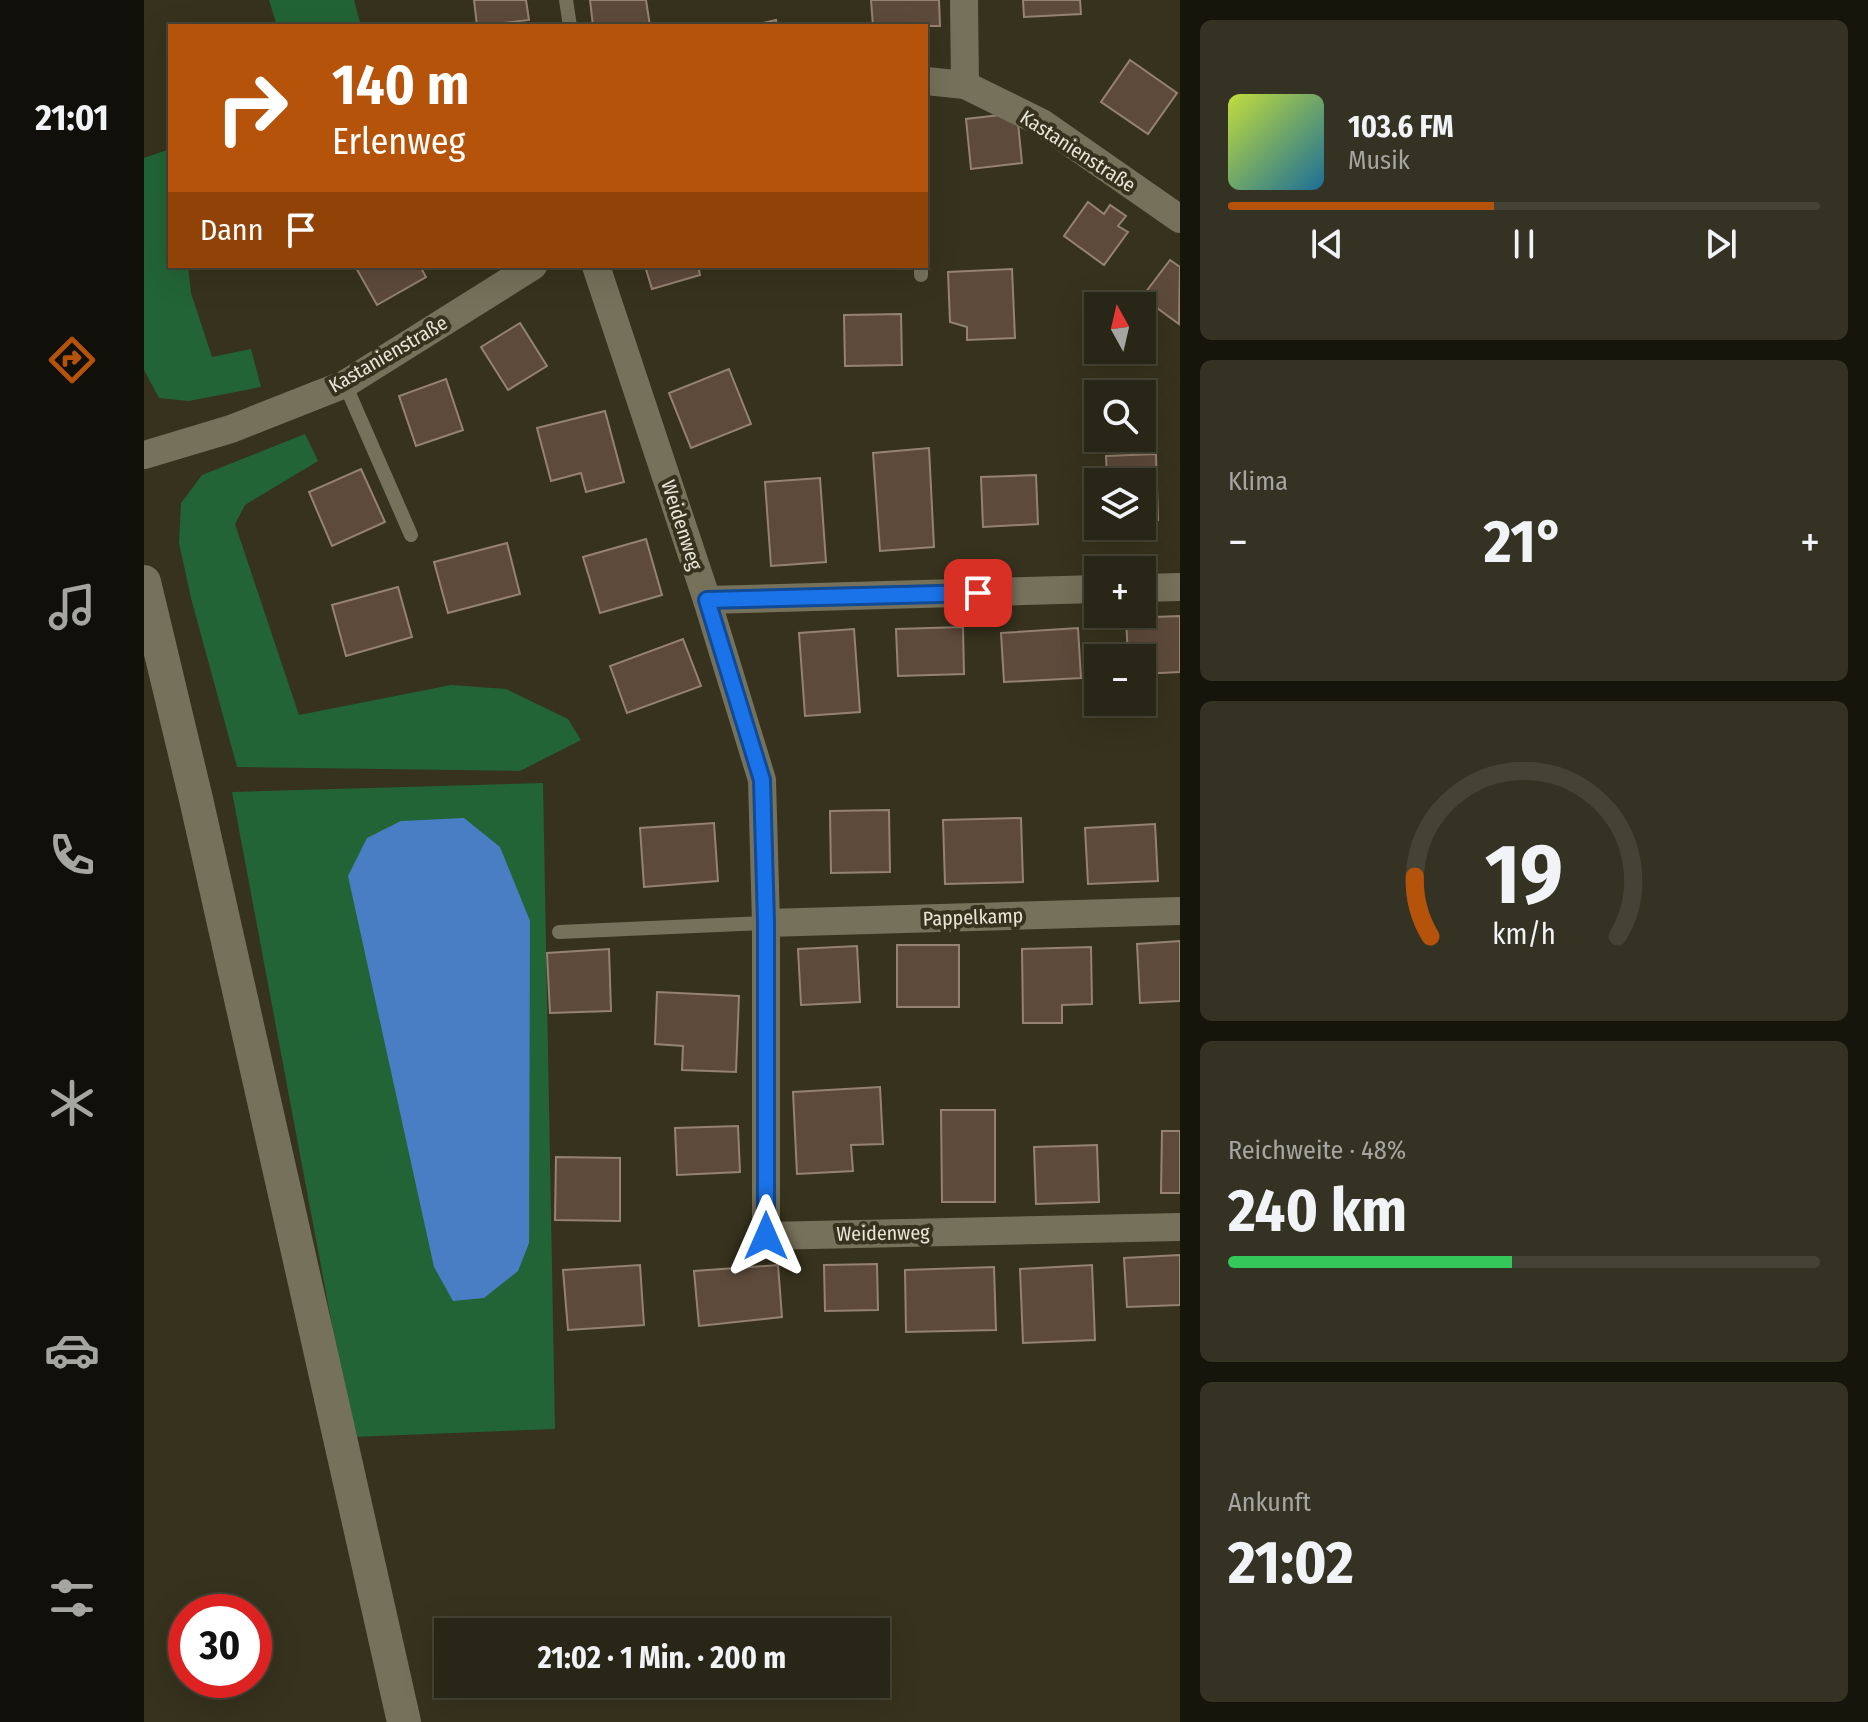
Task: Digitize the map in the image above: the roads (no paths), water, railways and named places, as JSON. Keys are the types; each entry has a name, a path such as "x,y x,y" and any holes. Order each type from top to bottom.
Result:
{"street":[{"path":"964,0 965,85"},
{"name":"Kastanienstraße","path":"928,81 965,85 1042,123 1180,219"},
{"name":"Kastanienstraße","path":"144,455 231,429 345,384 530,268"},
{"name":"Weidenweg","path":"597,268 707,600 762,780 766,923 766,1236 1180,1227"},
{"path":"144,582 196,799 404,1722"},
{"path":"1156,588 1180,587"},
{"path":"707,600 1084,589"},
{"name":"Pappelkamp","path":"766,923 1180,911"}],"lane":[{"path":"566,0 570,24"},
{"path":"345,384 411,535"},
{"path":"559,932 766,923"}],"water":[{"path":"464,818 500,847 530,921 529,1243 518,1271 484,1298 453,1301 434,1267 348,876 367,838 401,821"}]}
